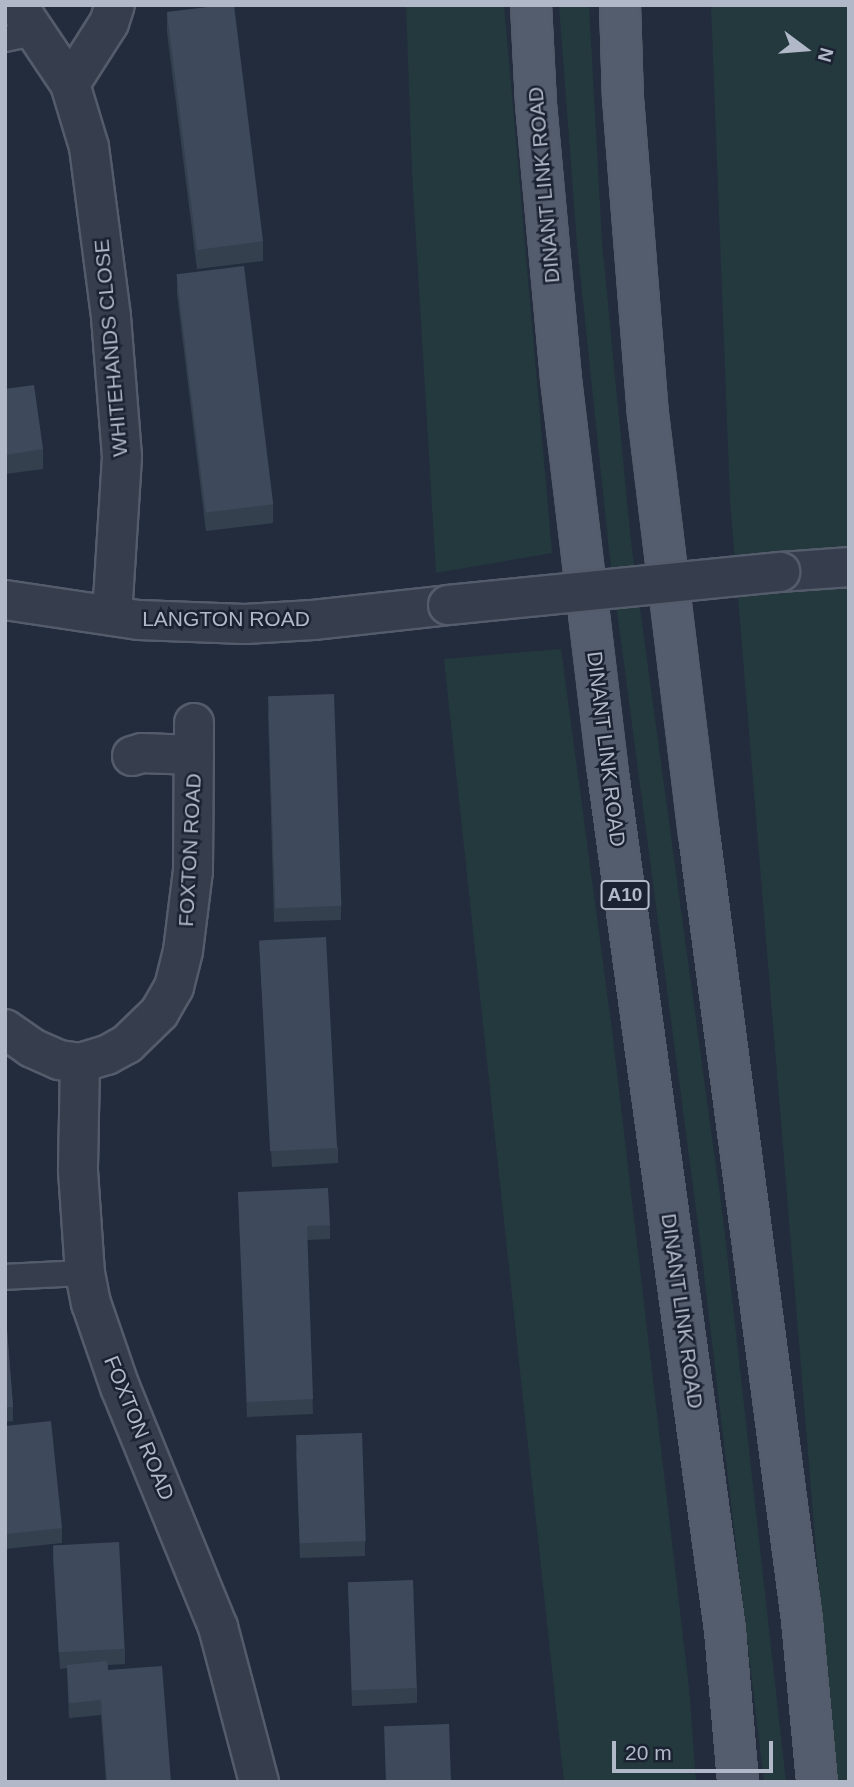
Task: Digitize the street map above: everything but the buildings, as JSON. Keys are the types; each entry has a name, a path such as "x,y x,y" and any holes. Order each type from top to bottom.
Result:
{"main road":[{"name":"DINANT LINK ROAD","path":"531,5 536,103 564,407 609,779 725,1630 738,1782"},
{"path":"620,5 623,98 648,414 698,834 800,1607 817,1782"}],"street":[{"path":"70,84 108,23 115,5"},
{"name":"WHITEHANDS CLOSE","path":"18,26 70,84 89,147 118,385 122,457 112,615"},
{"name":"LANGTON ROAD","path":"5,600 139,620 245,624 313,620 849,567"},
{"name":"FOXTON ROAD","path":"132,757 194,739 192,884 183,951 174,987 159,1013 127,1044 107,1055 80,1063 78,1171 85,1273 91,1303 120,1387 219,1627 259,1782"},
{"path":"5,1029 32,1048 59,1060 80,1063"}],"lane":[{"path":"5,1277 85,1273"}],"green space":[{"path":"406,5 504,5 552,553 436,573 412,171"},
{"path":"559,5 589,5 602,242 631,542 724,1226 786,1782 764,1782 699,1232 609,550 577,244"},
{"path":"711,5 849,5 849,1782 835,1782 730,499"},
{"path":"561,649 612,1030 689,1688 696,1782 564,1782 444,659"}]}
